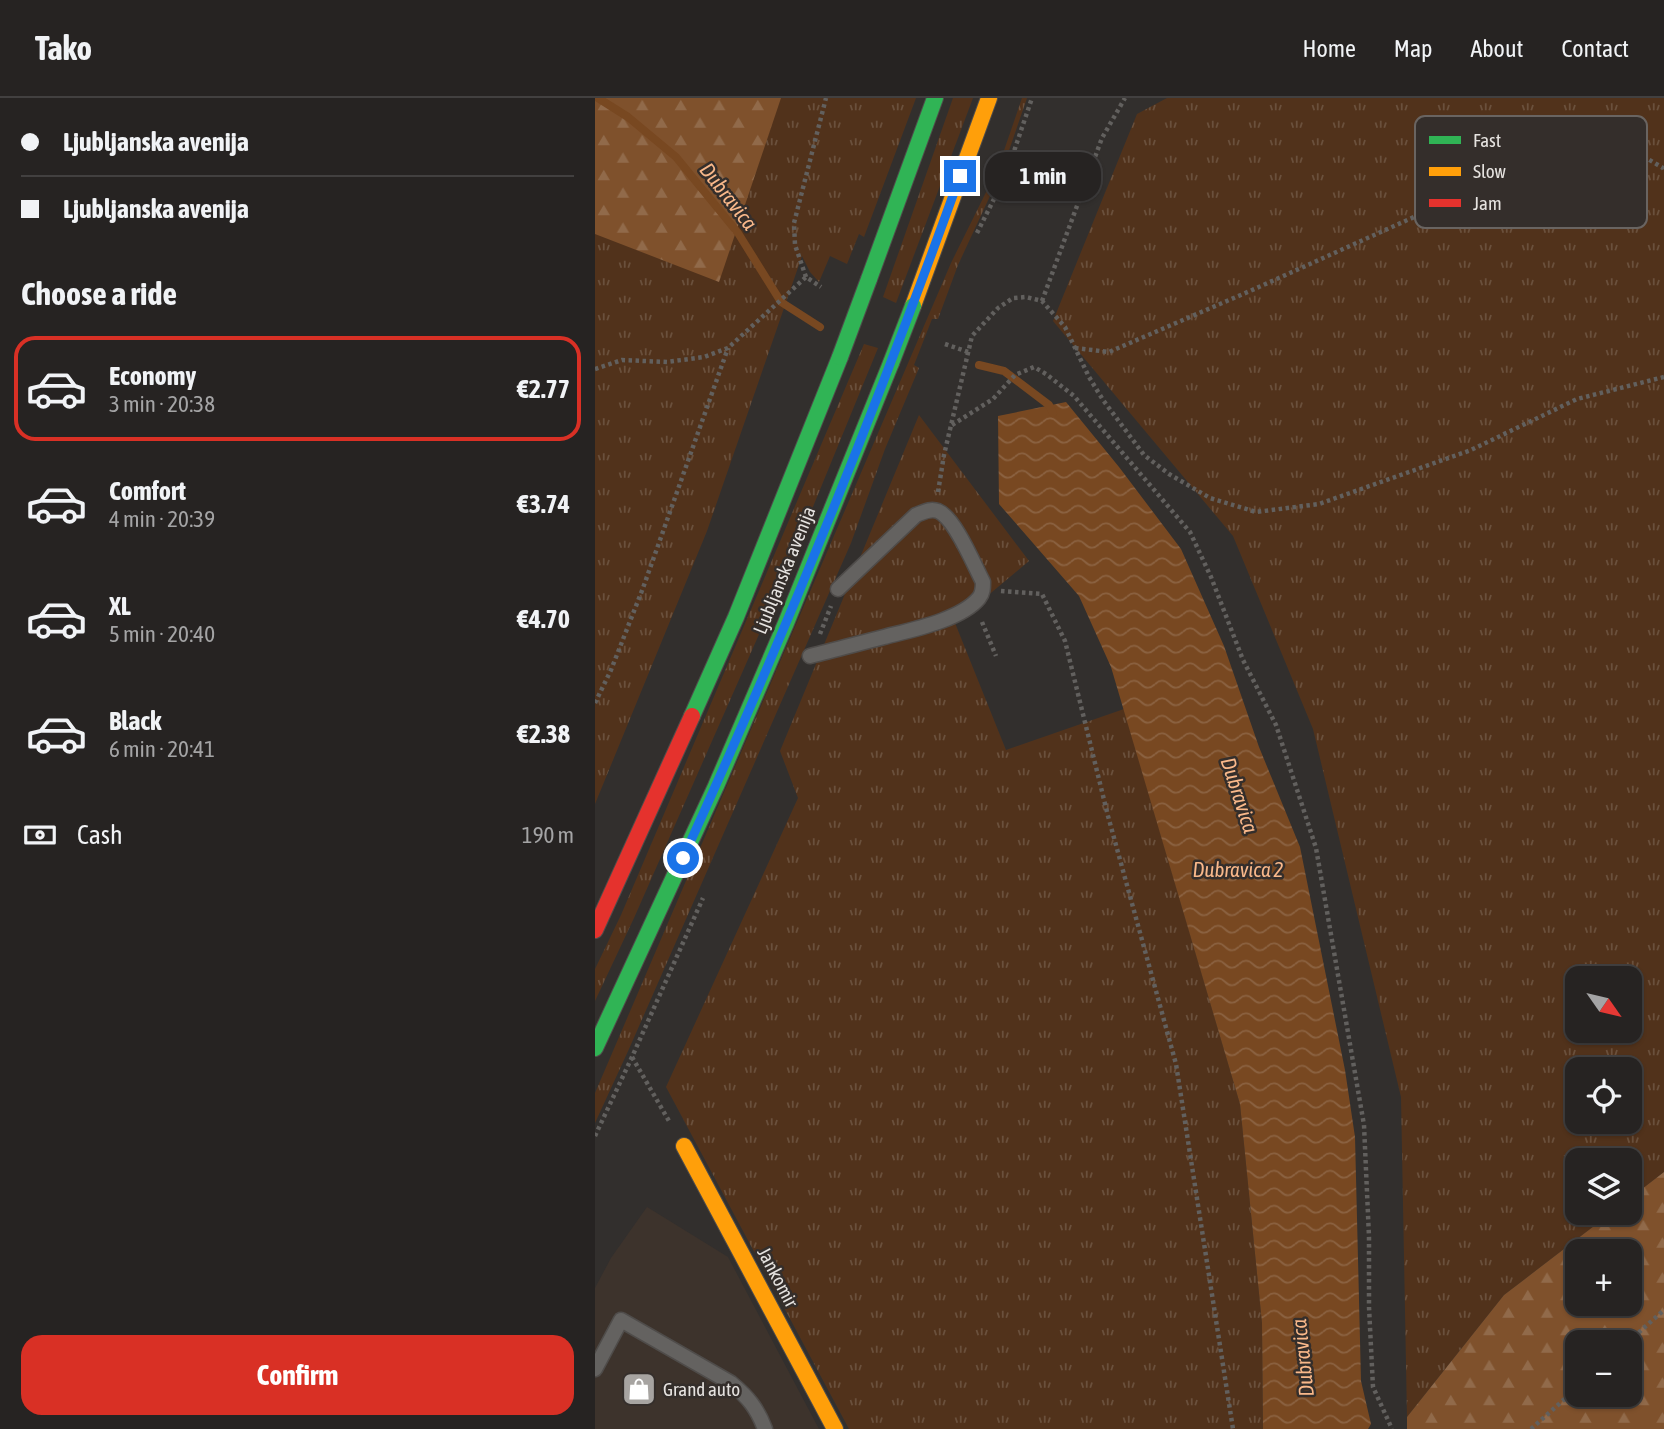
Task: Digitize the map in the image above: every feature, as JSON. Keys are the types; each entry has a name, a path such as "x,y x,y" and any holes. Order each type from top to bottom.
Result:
{"main road":[{"name":"Ljubljanska avenija","path":"595,930 736,617 840,357 935,98"},
{"name":"Ljubljanska avenija","path":"595,1048 716,786 786,623 891,363 989,98"},
{"name":"Jankomir","path":"684,1146 835,1429"}],"lane":[{"path":"810,656 947,618 980,597 983,582 953,525 943,514 927,510 916,515 838,589"},
{"path":"595,1369 621,1320 731,1383 746,1396 758,1412 765,1429"}],"path":[{"path":"821,287 806,277 795,246 794,223 827,98"},
{"path":"977,232 1006,175 1032,98"},
{"path":"1042,301 1103,138 1125,98"},
{"path":"1647,158 1664,171"},
{"path":"1075,348 1109,352 1415,217"},
{"path":"595,369 622,360 667,362 704,357 728,348 806,277"},
{"path":"935,510 940,473 972,336 998,308 1013,298 1026,297 1042,301 1065,327 1103,400 1144,455 1169,474 1210,498 1256,512 1319,504 1471,450 1577,399 1664,377"},
{"path":"944,344 968,352"},
{"path":"595,703 643,588 728,348"},
{"path":"951,425 992,399 1015,375 1034,367 1046,374 1074,396 1191,532 1211,577 1243,660 1276,725 1316,848 1364,1125 1373,1387 1392,1429"},
{"path":"983,589 1042,594 1065,641 1108,816 1176,1064 1233,1429"},
{"path":"974,602 996,656"},
{"path":"632,1057 684,1146"},
{"path":"1642,1330 1664,1310"},
{"path":"1531,1429 1565,1399"}],"shaded area":[{"name":"Grand auto","path":"647,1207 728,1257 819,1429 595,1429 595,1288 611,1258"}],"green space":[{"path":"595,98 916,98 864,237 859,234 847,264 830,256 819,282 802,256 707,531 595,804"},
{"path":"595,98 781,98 719,282 595,234"},
{"path":"953,98 973,98 896,303 883,297"},
{"path":"1022,98 1027,98 1003,168 958,265 938,319 932,319 914,365 919,368 885,449 851,543 595,1123 595,1093 951,263 998,168"},
{"path":"1167,98 1664,98 1664,1172 1642,1189 1642,1148 1565,1148 1565,1225 1595,1225 1577,1239 1565,1239 1565,1248 1504,1295 1407,1417 1401,1097 1313,729 1233,536 1053,321 1137,114"},
{"path":"864,344 878,348 783,580 595,1001 595,969 621,915"},
{"path":"919,415 1029,561 955,623 1006,750 1124,709 1240,1104 1262,1323 1263,1429 849,1429 666,1087 798,798 780,751"},
{"path":"1664,1172 1664,1429 1407,1429 1407,1417 1504,1295 1565,1248 1565,1316 1642,1316 1642,1239 1577,1239 1595,1225 1642,1225 1642,1189"}],"water":[{"name":"Dubravica 2","path":"1066,402 1181,549 1224,646 1259,747 1300,847 1345,1070 1355,1137 1361,1381 1371,1424 1368,1429 1263,1429 1262,1323 1240,1104 1111,667 1079,596 999,504 998,416"}],"waterway":[{"name":"Dubravica","path":"598,98 628,117 676,157 738,233 781,302 820,327"},
{"name":"Dubravica","path":"979,365 1004,371 1049,405 1053,413"}],"traffic: fast":[{"path":"869,279 935,98"},
{"path":"840,357 869,279"},
{"path":"891,363 913,306"},
{"path":"692,716 736,617 840,357"},
{"path":"595,1048 716,786 786,623 891,363"}],"traffic: slow":[{"path":"913,306 989,98"},
{"path":"684,1146 835,1429"}],"traffic: jam":[{"path":"595,930 692,716"}],"place":[{"name":"Grand auto","path":"639,1389"}],"route":[{"path":"683,858 786,623 913,306 960,176"}]}
